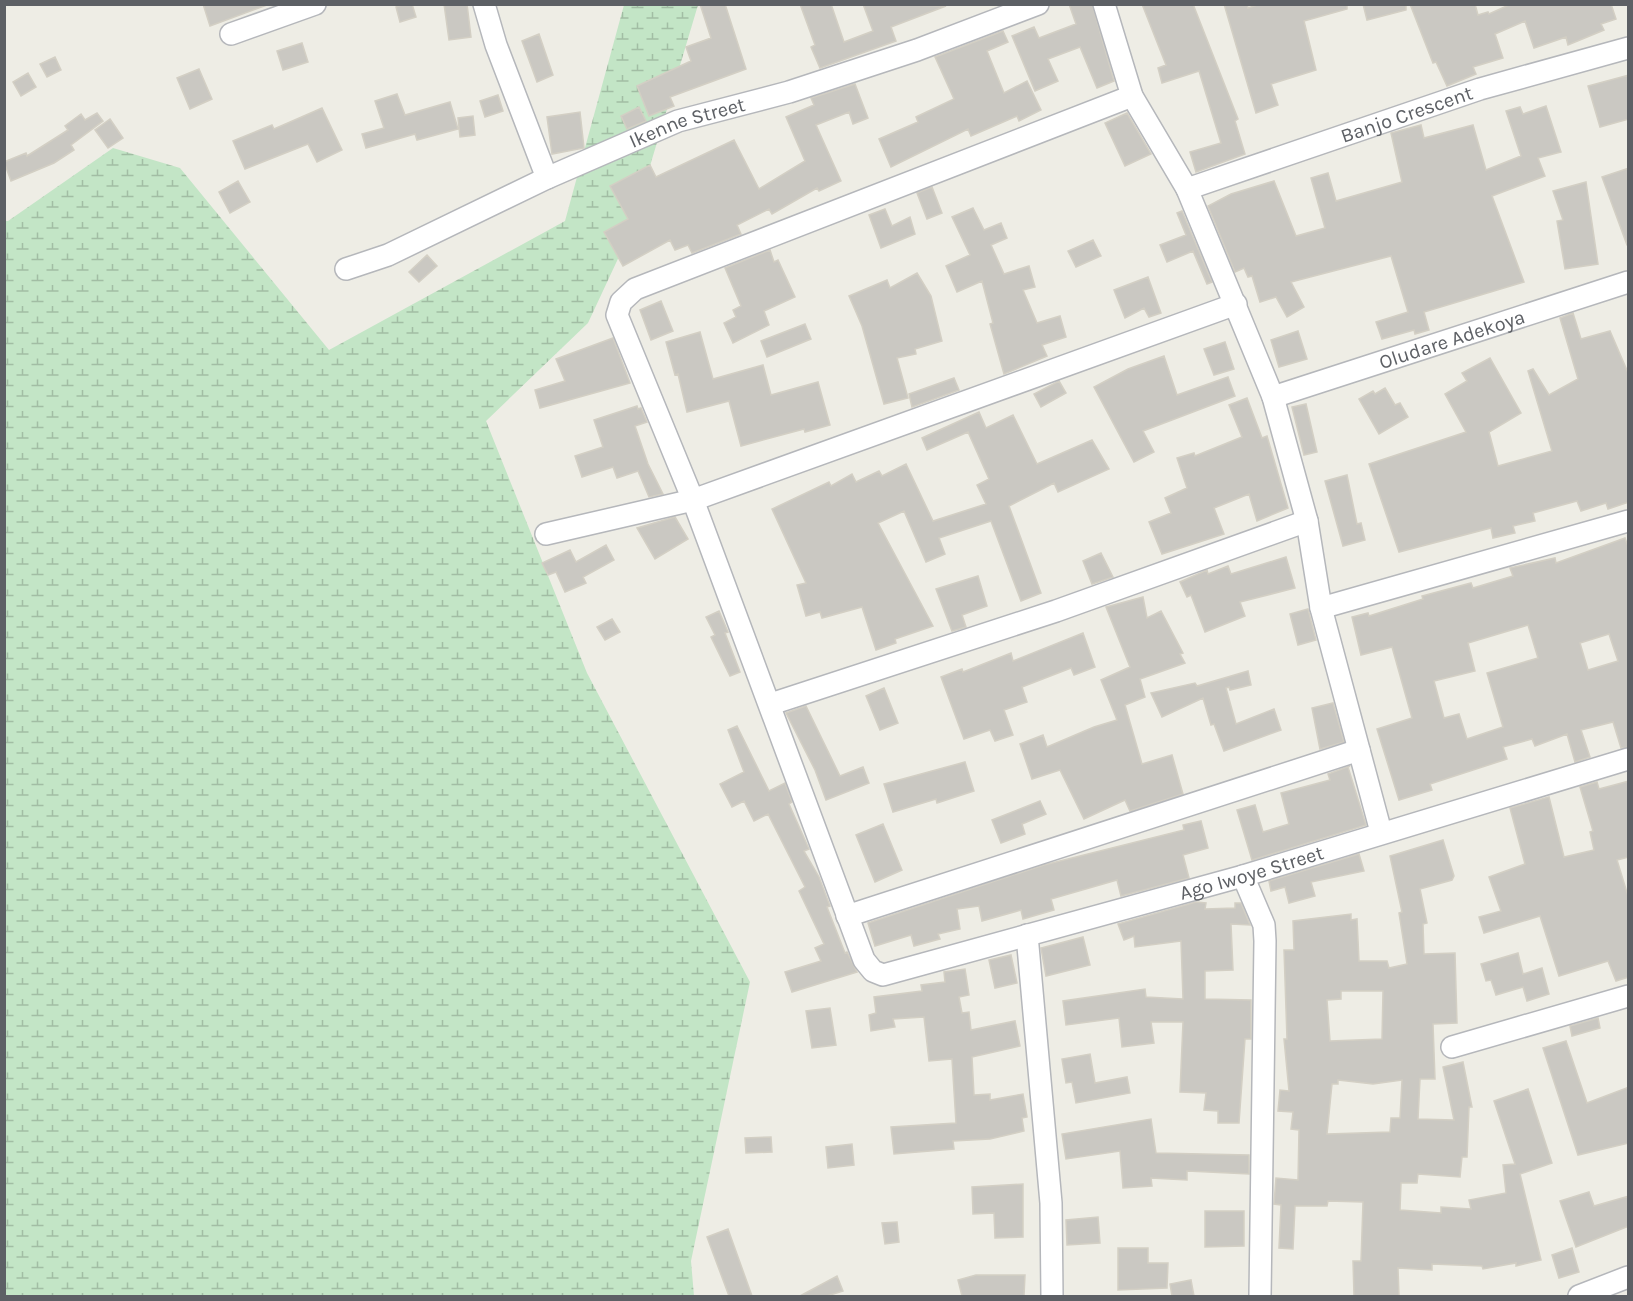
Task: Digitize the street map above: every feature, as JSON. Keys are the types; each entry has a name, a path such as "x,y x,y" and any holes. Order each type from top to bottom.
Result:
{"street":[{"path":"231,34 315,4"},
{"path":"484,4 496,45 547,178"},
{"name":"Ikenne Street","path":"346,269 388,255 547,178 678,122 789,92 917,50 1038,4"},
{"path":"1104,4 1132,96 1187,189 1273,397 1307,521 1321,608 1381,832"},
{"name":"Banjo Crescent","path":"1187,189 1480,89 1629,48"},
{"path":"1132,96 635,289 621,302 617,315 693,500 771,704 847,916 1359,750"},
{"name":"Oludare Adekoya","path":"1273,397 1629,282"},
{"path":"546,534 693,500 1236,304"},
{"path":"771,704 1056,611 1307,521"},
{"path":"1321,608 1629,521"},
{"name":"Ago Iwoye Street","path":"847,916 864,960 873,971 883,975 1243,876 1381,832 1629,759"},
{"path":"1243,876 1264,926 1265,941 1260,1296"},
{"path":"1027,935 1051,1203 1052,1296"},
{"path":"1452,1047 1629,996"},
{"path":"1580,1296 1629,1277"}],"green space":[{"path":"624,5 698,5 630,233 588,323 486,421 587,673 750,982 691,1261 694,1296 5,1296 4,221 8,221 113,148 180,168 329,350 565,221"}],"building":[{"path":"203,4 267,4 267,5 210,26"},
{"path":"412,4 416,17 400,22 396,7"},
{"path":"444,4 467,4 471,37 449,40"},
{"path":"700,4 725,4 746,69 670,97 674,106 649,116 637,86 691,61 686,47 711,38"},
{"path":"800,4 831,4 844,42 873,31 863,4 946,6 891,27 896,41 820,68 811,47 815,45"},
{"path":"1069,4 1092,4 1114,81 1097,88 1080,47 1048,59 1058,81 1035,91 1012,36 1034,27 1039,38 1076,24"},
{"path":"1142,4 1193,4 1238,119 1235,121 1245,154 1196,172 1190,152 1221,143 1199,71 1162,83 1158,68 1166,65"},
{"path":"1224,4 1247,4 1248,8 1260,4 1347,4 1347,9 1304,21 1316,70 1271,84 1278,105 1256,113"},
{"path":"1363,4 1406,4 1406,10 1367,20"},
{"path":"1410,4 1475,4 1478,15 1488,12 1489,14 1511,4 1611,4 1616,19 1601,24 1604,30 1568,45 1566,37 1534,48 1525,21 1495,34 1503,58 1473,67 1476,74 1447,86 1436,62 1433,63"},
{"path":"1003,31 1008,42 987,51 1004,93 1027,81 1041,110 1019,121 1017,116 971,136 968,129 891,167 879,139 918,122 916,117 954,99 935,57"},
{"path":"539,34 553,75 537,82 522,41"},
{"path":"302,43 308,62 283,70 277,51"},
{"path":"55,57 61,70 47,77 40,64"},
{"path":"199,69 212,99 190,109 177,78"},
{"path":"28,73 36,87 21,96 13,82"},
{"path":"1629,75 1629,119 1600,127 1588,86"},
{"path":"855,84 868,118 853,124 849,112 816,125 841,181 819,191 817,188 772,214 769,209 737,225 741,234 692,253 688,245 675,250 670,240 623,266 604,232 628,219 610,186 650,165 656,177 734,140 759,189 805,161 786,117 814,105 811,98"},
{"path":"397,94 405,115 450,102 458,129 417,140 415,134 366,148 362,134 384,128 375,101"},
{"path":"498,95 503,111 485,117 480,101"},
{"path":"1546,106 1561,152 1538,158 1545,176 1492,196 1524,282 1424,312 1429,330 1415,334 1414,330 1382,339 1376,322 1408,312 1391,256 1291,282 1304,307 1287,317 1276,297 1260,302 1252,276 1248,277 1244,268 1235,272 1208,206 1231,194 1274,181 1296,236 1325,228 1311,178 1328,173 1336,201 1402,182 1391,133 1421,125 1424,138 1473,125 1486,170 1521,156 1506,111 1520,107 1523,114"},
{"path":"639,107 646,121 627,129 621,116"},
{"path":"322,108 342,150 317,162 308,144 245,169 233,141 272,125 274,129"},
{"path":"580,112 584,148 552,154 547,117"},
{"path":"97,113 103,121 71,145 74,150 54,163 11,181 4,162 26,153 27,156 68,130 65,126 81,114 85,120"},
{"path":"1127,113 1151,154 1125,166 1105,123"},
{"path":"473,116 475,135 460,137 458,118"},
{"path":"110,119 123,138 108,148 95,130"},
{"path":"1629,168 1629,245 1627,245 1602,177"},
{"path":"238,181 250,202 230,213 219,192"},
{"path":"1586,182 1598,264 1565,269 1557,221 1563,220 1553,191"},
{"path":"932,187 942,213 927,219 917,193"},
{"path":"973,208 984,230 1001,223 1007,238 991,245 1004,274 1029,266 1035,287 1023,290 1037,323 1060,316 1066,337 1042,345 1047,356 1004,374 990,324 993,323 982,281 957,292 946,266 970,255 952,217"},
{"path":"885,209 892,226 910,217 915,234 881,248 869,215"},
{"path":"1182,211 1212,282 1207,284 1193,251 1167,262 1160,245 1186,235 1177,213"},
{"path":"1093,240 1101,256 1076,267 1068,251"},
{"path":"770,250 774,262 778,260 795,297 764,311 769,325 733,343 724,323 736,317 733,310 741,306 725,268"},
{"path":"427,255 437,266 419,282 409,272"},
{"path":"917,273 931,296 942,341 915,349 916,354 897,358 908,398 884,404 862,326 849,296 887,280 890,288"},
{"path":"1148,277 1161,313 1149,317 1144,308 1125,318 1114,290"},
{"path":"661,301 673,331 651,340 640,310"},
{"path":"1573,313 1581,339 1610,331 1629,375 1629,502 1608,509 1606,503 1581,511 1577,501 1533,513 1535,521 1513,526 1515,533 1493,538 1491,528 1399,552 1369,464 1466,432 1445,394 1467,381 1462,373 1490,358 1521,413 1489,432 1498,466 1552,451 1528,371 1533,369 1549,395 1578,379 1560,318"},
{"path":"805,324 811,339 767,357 761,341"},
{"path":"1298,331 1307,359 1279,367 1271,340"},
{"path":"700,332 713,379 763,365 771,395 818,382 830,425 805,432 804,429 741,446 729,401 687,412 678,374 675,375 666,342"},
{"path":"613,338 630,383 540,408 535,390 565,381 556,359"},
{"path":"1225,342 1234,369 1214,375 1204,349"},
{"path":"1164,356 1177,395 1228,377 1235,396 1143,431 1154,452 1134,462 1094,387 1128,369"},
{"path":"954,378 959,390 912,407 909,394"},
{"path":"1059,381 1066,393 1041,407 1034,394"},
{"path":"1385,388 1395,405 1400,403 1408,417 1379,434 1359,399 1373,391 1375,394"},
{"path":"1247,398 1262,438 1267,436 1288,508 1257,521 1249,494 1214,508 1224,534 1162,554 1149,522 1171,513 1165,498 1187,488 1177,458 1194,453 1195,456 1242,437 1229,405"},
{"path":"1306,404 1317,452 1304,455 1292,407"},
{"path":"637,406 638,409 641,408 647,422 635,426 648,464 663,494 649,497 638,471 617,478 613,467 582,477 575,456 603,447 594,420"},
{"path":"979,412 986,428 1013,415 1037,464 1092,440 1109,469 1058,492 1054,483 1009,506 1041,593 1021,601 991,521 939,538 945,554 926,562 904,511 878,523 933,626 895,639 896,643 876,650 862,607 822,618 820,612 806,616 797,585 806,583 772,509 829,482 831,486 852,474 856,482 879,471 882,476 906,464 933,521 986,504 977,485 989,479 968,432 927,450 922,438"},
{"path":"1347,475 1357,524 1361,523 1365,540 1343,546 1325,481"},
{"path":"675,517 688,539 655,559 637,528"},
{"path":"1625,538 1629,549 1629,747 1621,748 1613,722 1581,730 1590,757 1575,762 1567,734 1535,746 1532,739 1503,747 1507,759 1430,784 1432,790 1399,800 1377,729 1412,718 1392,647 1361,655 1352,617 1368,613 1369,616 1423,599 1422,596 1471,583 1473,588 1513,576 1510,568 1555,558 1556,563","holes":["1528,625 1538,658 1487,673 1503,727 1467,739 1459,714 1444,718 1434,681 1475,671 1468,643","1609,634 1618,661 1588,670 1580,643"]},
{"path":"606,545 614,560 583,577 586,583 565,592 556,572 548,575 542,563 570,550 576,562"},
{"path":"1101,553 1113,577 1092,584 1083,561"},
{"path":"1286,557 1295,588 1240,602 1245,616 1205,632 1191,595 1187,597 1180,582 1207,570 1208,574 1228,566 1231,574"},
{"path":"978,576 987,606 962,615 966,627 952,631 936,589"},
{"path":"1143,597 1147,618 1161,611 1183,653 1180,654 1185,663 1140,679 1145,697 1125,705 1142,764 1172,755 1183,794 1130,811 1125,800 1084,819 1060,770 1032,779 1020,744 1043,735 1047,747 1117,720 1101,680 1130,667 1106,607"},
{"path":"1308,609 1316,640 1298,645 1290,614"},
{"path":"719,611 740,672 730,676 711,637 715,635 706,617"},
{"path":"612,619 620,632 605,640 597,627"},
{"path":"1083,633 1095,667 1074,675 1071,668 1022,687 1027,702 1004,710 1013,735 995,741 990,730 964,739 941,677 962,669 963,672 1011,653 1013,661"},
{"path":"1248,671 1251,685 1230,690 1229,687 1226,688 1236,724 1274,709 1281,730 1224,751 1214,724 1211,725 1203,698 1162,717 1151,693 1195,683 1197,686"},
{"path":"884,688 898,723 880,730 866,696"},
{"path":"1333,703 1344,742 1320,749 1312,708"},
{"path":"806,706 840,776 863,767 869,783 826,800 815,770 786,713"},
{"path":"737,726 769,791 785,783 792,802 789,804 809,849 804,851 819,877 830,906 827,907 845,953 847,952 857,972 792,992 785,972 821,961 815,948 824,944 799,891 805,887 768,814 754,821 744,801 732,807 720,784 744,772 728,730"},
{"path":"965,762 974,791 937,803 936,799 893,812 884,784"},
{"path":"1350,766 1348,767 1366,825 1252,860 1237,810 1255,805 1263,832 1289,824 1281,793 1330,780 1328,774"},
{"path":"1629,781 1629,857 1617,860 1629,899 1629,977 1616,981 1608,961 1559,976 1540,916 1484,933 1479,917 1501,911 1489,877 1525,864 1510,808 1549,797 1564,857 1594,850 1590,832 1593,831 1580,787 1597,782 1599,789"},
{"path":"1040,801 1046,814 1022,824 1025,834 1001,843 992,820"},
{"path":"1201,821 1208,848 1183,855 1189,878 1121,896 1117,880 1051,899 1054,910 1023,919 1021,910 982,921 979,906 957,909 960,929 938,934 940,939 914,946 911,935 875,946 868,923 1044,865 1184,830 1183,825"},
{"path":"883,824 902,870 875,882 856,835"},
{"path":"1443,840 1454,876 1452,880 1420,889 1427,923 1423,924 1424,954 1455,953 1457,1023 1433,1024 1435,1079 1420,1079 1418,1119 1454,1120 1443,1067 1463,1062 1472,1107 1469,1107 1467,1157 1462,1157 1460,1177 1418,1174 1417,1183 1401,1183 1400,1210 1441,1213 1441,1207 1471,1209 1469,1200 1506,1193 1503,1165 1515,1164 1494,1101 1528,1089 1552,1163 1520,1174 1541,1260 1516,1266 1516,1263 1483,1269 1482,1266 1432,1264 1432,1270 1398,1268 1399,1296 1354,1296 1353,1261 1361,1261 1363,1202 1328,1201 1327,1206 1295,1206 1293,1249 1279,1248 1281,1205 1274,1204 1276,1178 1298,1180 1299,1130 1291,1129 1293,1112 1278,1111 1280,1090 1289,1091 1284,1039 1287,1039 1284,950 1294,950 1293,921 1351,914 1351,920 1357,919 1359,961 1387,961 1389,968 1407,964 1399,913 1402,912 1390,856","holes":["1341,991 1383,991 1382,1039 1330,1041 1327,1000 1341,999","1338,1080 1373,1084 1402,1080 1400,1118 1391,1118 1390,1132 1327,1134 1332,1084 1338,1084"]},
{"path":"1359,854 1364,871 1311,882 1315,896 1289,903 1285,887 1271,891 1269,881"},
{"path":"1196,902 1206,903 1205,909 1235,908 1235,903 1241,903 1250,925 1231,924 1233,970 1205,971 1205,999 1251,1000 1251,1039 1245,1039 1239,1123 1218,1123 1218,1111 1204,1110 1206,1093 1180,1092 1183,1022 1151,1022 1154,1043 1122,1047 1119,1018 1066,1025 1063,1001 1145,989 1146,997 1183,999 1181,941 1135,947 1134,936 1124,940 1118,924"},
{"path":"1083,937 1090,965 1046,976 1041,948"},
{"path":"1518,953 1523,974 1542,968 1549,994 1527,1001 1523,987 1496,995 1491,980 1486,981 1481,964"},
{"path":"1011,955 1017,983 995,988 989,960"},
{"path":"965,969 969,995 959,997 962,1013 969,1012 971,1030 1015,1021 1020,1046 972,1057 974,1095 990,1094 990,1100 1023,1094 1027,1117 1022,1118 1024,1131 990,1139 953,1141 954,1149 894,1154 891,1127 956,1123 952,1059 929,1061 924,1017 893,1019 895,1027 871,1031 869,1015 876,1013 874,997 922,991 921,985 945,982 944,972"},
{"path":"830,1008 836,1045 812,1048 806,1011"},
{"path":"1598,1018 1600,1028 1572,1036 1570,1026"},
{"path":"1566,1041 1587,1103 1629,1087 1629,1143 1578,1155 1543,1048"},
{"path":"1090,1054 1095,1083 1127,1077 1130,1093 1076,1103 1072,1082 1066,1083 1062,1059"},
{"path":"1151,1119 1156,1153 1249,1155 1249,1174 1187,1171 1187,1180 1151,1178 1152,1186 1123,1188 1120,1151 1066,1159 1062,1134"},
{"path":"771,1137 772,1152 746,1153 745,1138"},
{"path":"852,1144 854,1165 828,1168 826,1147"},
{"path":"1023,1184 1023,1237 995,1238 994,1213 973,1214 972,1187"},
{"path":"1589,1192 1594,1206 1629,1196 1629,1226 1576,1247 1560,1201"},
{"path":"1205,1211 1244,1211 1244,1246 1205,1247"},
{"path":"1098,1217 1100,1243 1067,1245 1066,1220"},
{"path":"897,1222 899,1242 885,1244 882,1223"},
{"path":"728,1229 752,1296 729,1296 707,1237"},
{"path":"1118,1248 1148,1248 1148,1263 1168,1263 1167,1288 1118,1290"},
{"path":"1572,1248 1579,1272 1559,1278 1552,1255"},
{"path":"976,1275 1025,1275 1024,1296 962,1296 958,1280"},
{"path":"837,1276 843,1291 827,1296 800,1296"},
{"path":"1191,1280 1194,1296 1172,1296 1170,1284"}]}
